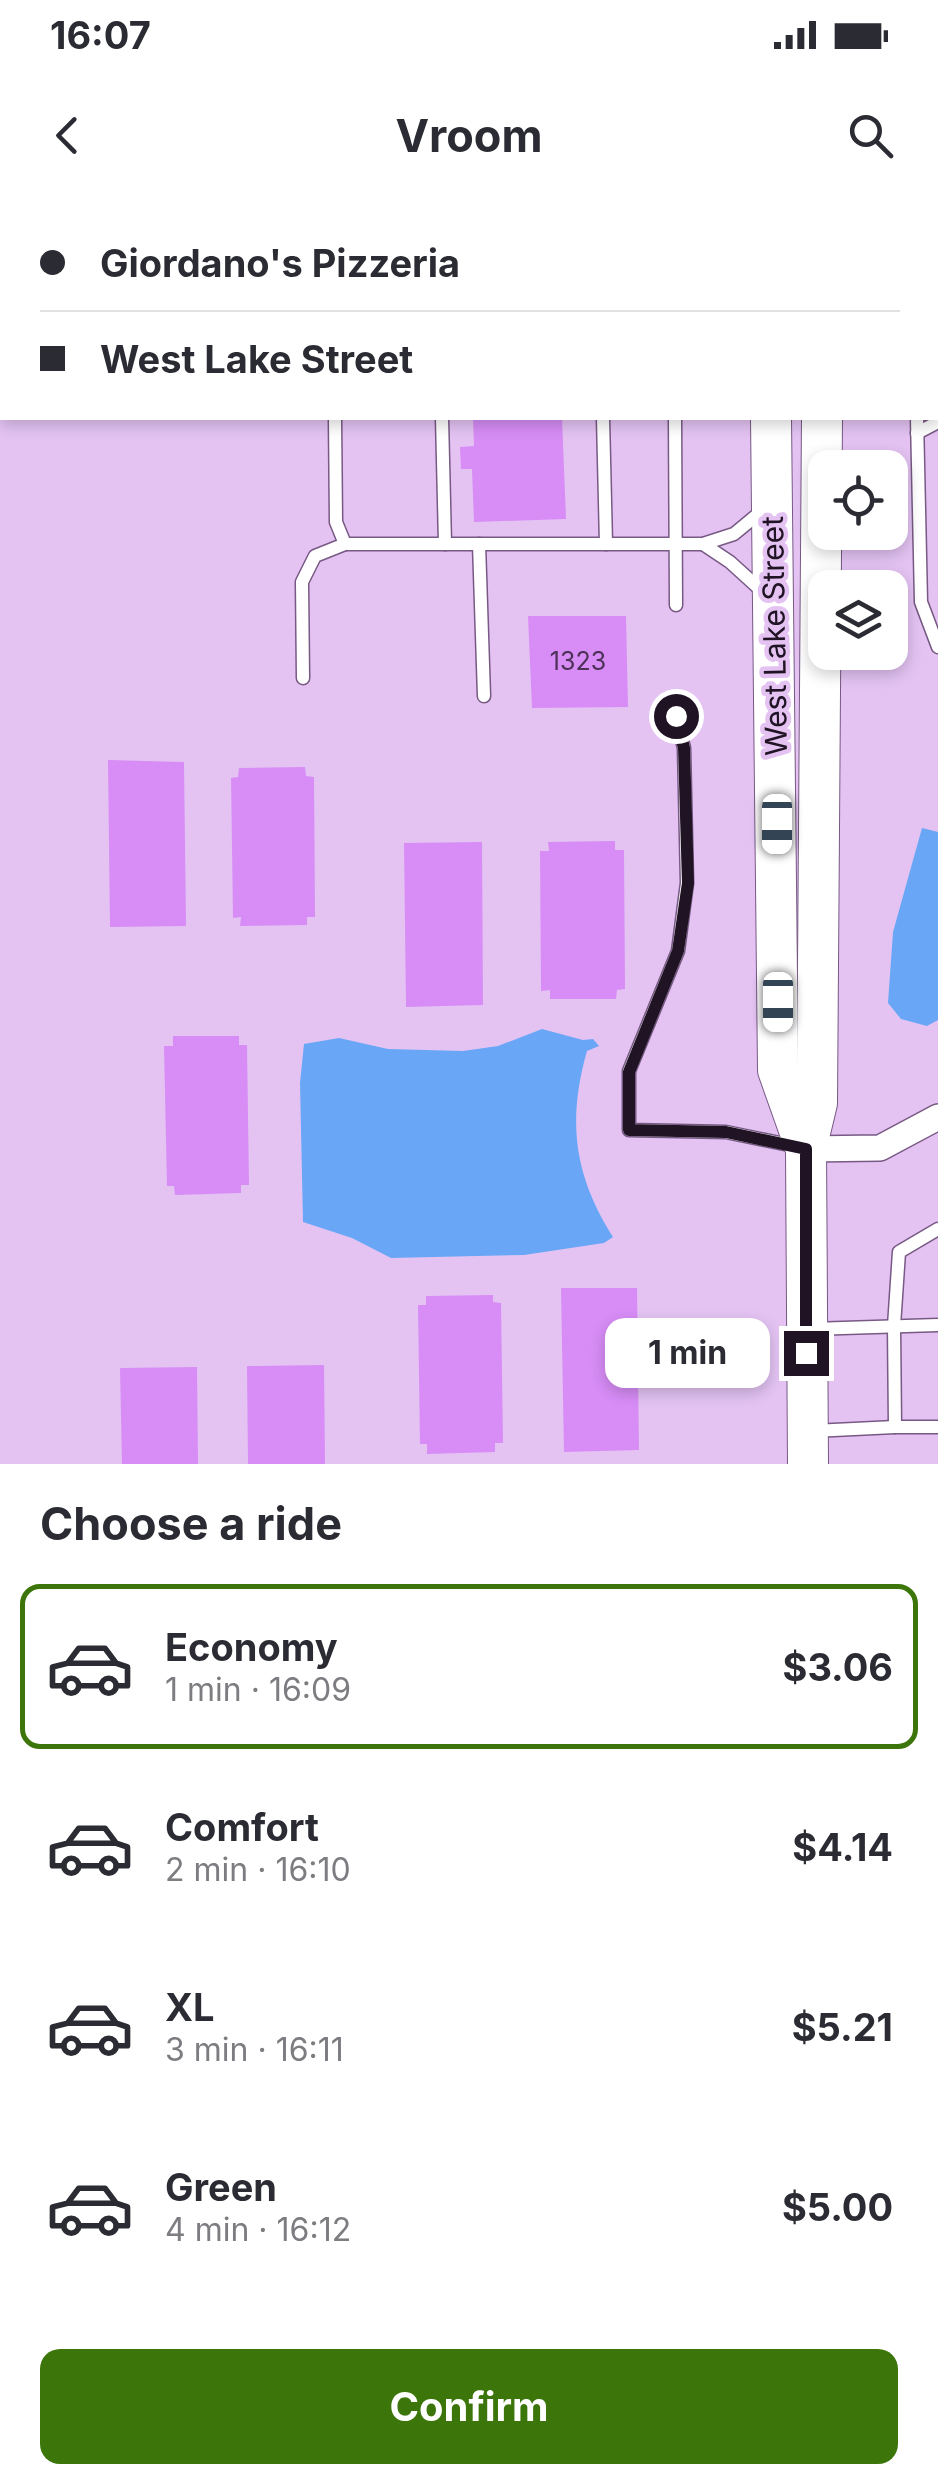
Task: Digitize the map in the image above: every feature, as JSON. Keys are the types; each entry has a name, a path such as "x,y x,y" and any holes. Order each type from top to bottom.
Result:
{"main road":[{"name":"West Lake Street","path":"772,420 778,1070 806,1149"},
{"name":"West Lake Street","path":"808,1448 806,1149 818,1092 822,420"}],"street":[{"path":"806,1149 880,1148 938,1117"}],"lane":[{"path":"335,420 336,522 344,544"},
{"path":"442,420 445,544"},
{"path":"603,420 606,544"},
{"path":"675,420 676,605"},
{"path":"917,420 920,602 938,647"},
{"path":"917,433 938,422"},
{"path":"303,678 302,582 315,556 344,544 703,544 734,534 772,502"},
{"path":"479,544 484,696"},
{"path":"703,544 774,601"},
{"path":"676,716 684,748 688,883 678,951 629,1072 629,1130 726,1132 806,1149"},
{"path":"895,1427 894,1326 899,1252 938,1229"},
{"path":"806,1329 938,1325"},
{"path":"808,1448 895,1427 938,1427"}],"water":[{"path":"922,828 938,832 938,1020 927,1026 901,1019 888,1003 893,932"},
{"path":"542,1029 593,1039 599,1046 587,1051 576,1124 582,1169 613,1237 604,1243 524,1255 391,1258 352,1238 303,1222 300,1083 304,1044 339,1038 388,1049 463,1051 498,1046"}],"building":[{"path":"473,420 562,420 566,519 474,522 472,469 461,469 460,447 474,446"},
{"path":"528,616 626,616 628,707 532,708"},
{"path":"108,760 184,762 186,926 110,927"},
{"path":"305,767 306,776 314,777 315,917 307,917 307,925 240,926 241,917 233,918 231,778 238,777 239,768"},
{"path":"615,841 615,850 624,850 625,989 617,990 616,999 550,999 550,990 541,991 540,851 549,851 548,842"},
{"path":"482,842 483,1005 406,1007 404,843"},
{"path":"173,1036 239,1036 239,1045 247,1045 249,1185 241,1185 241,1193 175,1195 174,1186 167,1186 164,1046 173,1046"},
{"path":"561,1288 637,1288 639,1450 564,1452"},
{"path":"493,1295 493,1302 501,1303 503,1443 495,1443 495,1452 427,1454 427,1444 420,1444 418,1305 426,1305 426,1296"},
{"path":"324,1365 325,1464 248,1464 247,1366"},
{"path":"197,1367 198,1464 122,1464 120,1368"}],"route":[{"path":"676,716 684,748 688,883 678,951 629,1072 629,1130 726,1132 806,1149 806,1353"}]}
